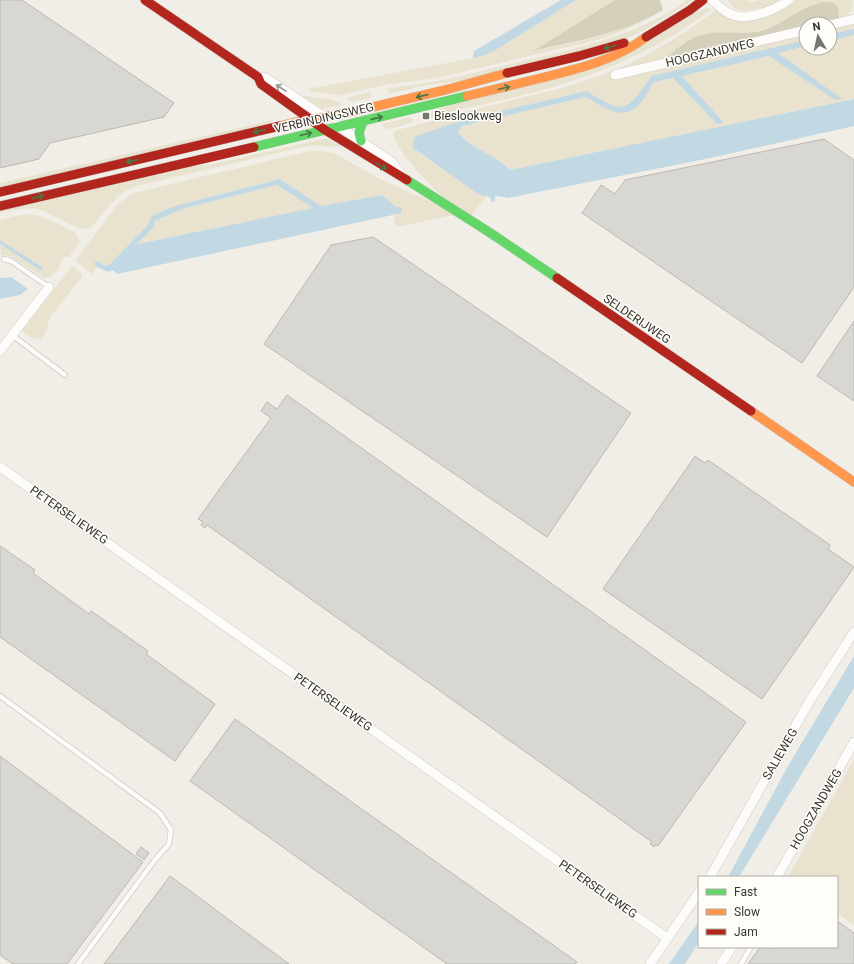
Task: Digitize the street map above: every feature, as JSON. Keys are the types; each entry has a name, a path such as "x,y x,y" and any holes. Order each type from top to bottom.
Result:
{"street":[{"path":"145,0 258,77 266,78 326,117"},
{"name":"VERBINDINGSWEG","path":"0,206 573,70 605,59 632,47 703,0"},
{"path":"712,0 727,13 746,17 782,5 789,0"},
{"path":"838,23 854,19"},
{"name":"HOOGZANDWEG","path":"615,75 798,32"},
{"name":"VERBINDINGSWEG","path":"0,192 311,119 326,117 449,89 499,75 579,56 647,36"},
{"path":"258,77 261,84 311,119"},
{"path":"284,126 288,117 290,105"},
{"name":"SELDERIJWEG","path":"326,117 392,162 404,178"},
{"name":"SELDERIJWEG","path":"311,119 325,130 384,168 404,178 492,234 854,482"},
{"path":"361,140 359,133 363,121"},
{"path":"0,351 49,288"},
{"name":"PETERSELIEWEG","path":"0,467 667,938"},
{"name":"SALIEWEG","path":"711,876 809,702 854,632"},
{"name":"HOOGZANDWEG","path":"778,876 854,742"},
{"path":"650,964 698,893"},
{"path":"721,964 731,948"}],"lane":[{"path":"4,259 11,261 49,288"},
{"path":"12,335 65,375"},
{"path":"0,696 160,813 171,830 169,844 154,861 78,964"},
{"path":"741,964 750,948"}],"shaded area":[{"path":"576,0 615,0 535,51 600,36 649,19 597,40 441,77 385,85 341,95 313,92 308,89 479,57 508,42"},
{"path":"615,0 660,0 663,10 616,31 533,51"},
{"path":"688,0 694,0 641,32 616,43 461,81 427,85 389,94 387,88 453,78 585,46 627,32 648,23 668,13"},
{"path":"728,0 746,0 753,2 761,0 783,0 770,6 744,11 731,6"},
{"path":"795,0 853,0 849,13 838,20 838,16 798,16 798,20 785,20 765,30 743,33 703,34 685,54 798,28 657,62 626,67 614,72 798,35 798,42 651,76 636,97 625,106 618,107 610,104 587,91 466,119 416,151 478,194 487,196 471,216 444,198 429,183 412,165 394,138 393,133 398,130 560,88 610,72 662,46 717,9 730,19 756,16 773,12"},
{"path":"825,2 834,3 838,8 839,18 838,16 798,16 798,28 666,58 683,44 697,36 710,33 743,33 767,29 810,6"},
{"path":"705,8 712,9 696,21 662,42 644,52 588,76 552,87 430,118 429,113 455,103 557,79"},
{"path":"854,22 854,29 838,32 838,26"},
{"path":"854,35 854,99 510,170 509,167 459,136 458,131 462,126 586,97 609,110 640,103 654,82 674,78 717,124 723,123 682,76 770,56 835,100 841,99 777,53 798,48 798,56 838,56 838,39"},
{"path":"370,92 371,98 352,102 346,98"},
{"path":"303,96 314,98 334,100 342,105 323,109"},
{"path":"411,117 413,122 390,129 381,124"},
{"path":"273,120 268,124 0,188 0,183"},
{"path":"327,139 342,146 307,146 136,186 118,197 91,227 84,229 74,226 49,213 33,208 0,213 0,209 182,167 209,165"},
{"path":"310,151 334,153 378,178 435,204 453,215 396,227 394,216 395,214 402,213 401,208 396,208 382,195 321,206 280,179 152,216 147,226 109,265 106,266 97,261 94,263 97,267 92,274 77,262 76,259 117,205 134,193"},
{"path":"277,185 313,208 136,244 154,227 155,221 185,208"},
{"path":"30,214 43,217 73,231 77,235 80,242 69,257 64,257 59,268 54,274 48,277 44,278 11,256 1,255 0,244 41,271 42,268 0,240 0,220"},
{"path":"72,266 81,273 82,277 51,316 42,339 32,338 22,331"},
{"path":"854,759 854,925 838,914 838,876 789,876"}],"water":[{"path":"561,0 576,0 494,51 473,58 474,51"},
{"path":"854,29 854,35 838,39 838,32"},
{"path":"798,42 798,48 778,53 842,99 835,100 769,56 682,76 724,123 717,124 673,78 654,82 640,104 633,110 626,112 620,113 606,109 586,97 462,126 458,131 466,141 498,160 510,170 854,99 854,126 696,161 508,198 495,196 495,201 491,202 490,197 478,194 413,148 413,141 416,136 466,119 587,91 610,104 625,106 636,97 651,76"},
{"path":"280,179 321,206 382,195 396,207 401,207 402,213 117,274 113,270 108,272 97,267 94,263 97,261 106,266 109,265 147,226 152,216 175,206","holes":["277,185 313,208 137,244 154,227 155,221 185,208"]},
{"path":"0,240 43,268 41,271 0,244"},
{"path":"11,277 28,289 20,295 0,299 0,278"},
{"path":"854,656 854,688 740,876 729,876 789,764"},
{"path":"698,922 698,944 685,964 669,964"}],"building":[{"path":"0,0 22,0 174,103 164,117 50,143 39,159 0,168"},
{"path":"824,139 854,160 854,287 802,363 582,213 601,185 615,194 625,180"},
{"path":"373,237 631,413 547,537 264,344 331,245"},
{"path":"854,321 854,401 817,376"},
{"path":"287,395 746,722 658,846 656,844 654,847 650,844 652,842 207,525 205,528 201,525 203,522 198,519 271,418 261,411 267,402 277,409"},
{"path":"695,456 705,463 708,460 830,545 828,549 854,567 762,699 603,589"},
{"path":"0,546 35,570 33,573 89,614 91,611 148,651 146,654 215,704 175,761 0,637"},
{"path":"235,719 577,962 575,964 447,964 190,781"},
{"path":"0,756 143,862 67,964 13,964 0,955"},
{"path":"141,847 149,853 144,860 136,854"},
{"path":"170,876 289,964 104,964"},
{"path":"838,922 854,933 854,964 748,964 759,948 838,948"}],"traffic: fast":[{"path":"254,147 467,96"},
{"path":"361,141 359,133 363,121"},
{"path":"407,180 492,234 557,278"}],"traffic: slow":[{"path":"467,96 555,75 596,63 622,52 646,37"},
{"path":"280,126 356,111 449,89 507,73"},
{"path":"751,411 854,482"}],"traffic: jam":[{"path":"145,0 258,77 261,84 325,130 407,180"},
{"path":"646,37 690,10 703,0"},
{"path":"507,73 579,56 624,43"},
{"path":"0,192 280,126"},
{"path":"0,206 254,147"},
{"path":"557,278 751,411"}],"place":[{"name":"Bieslookweg","path":"426,116"}]}
